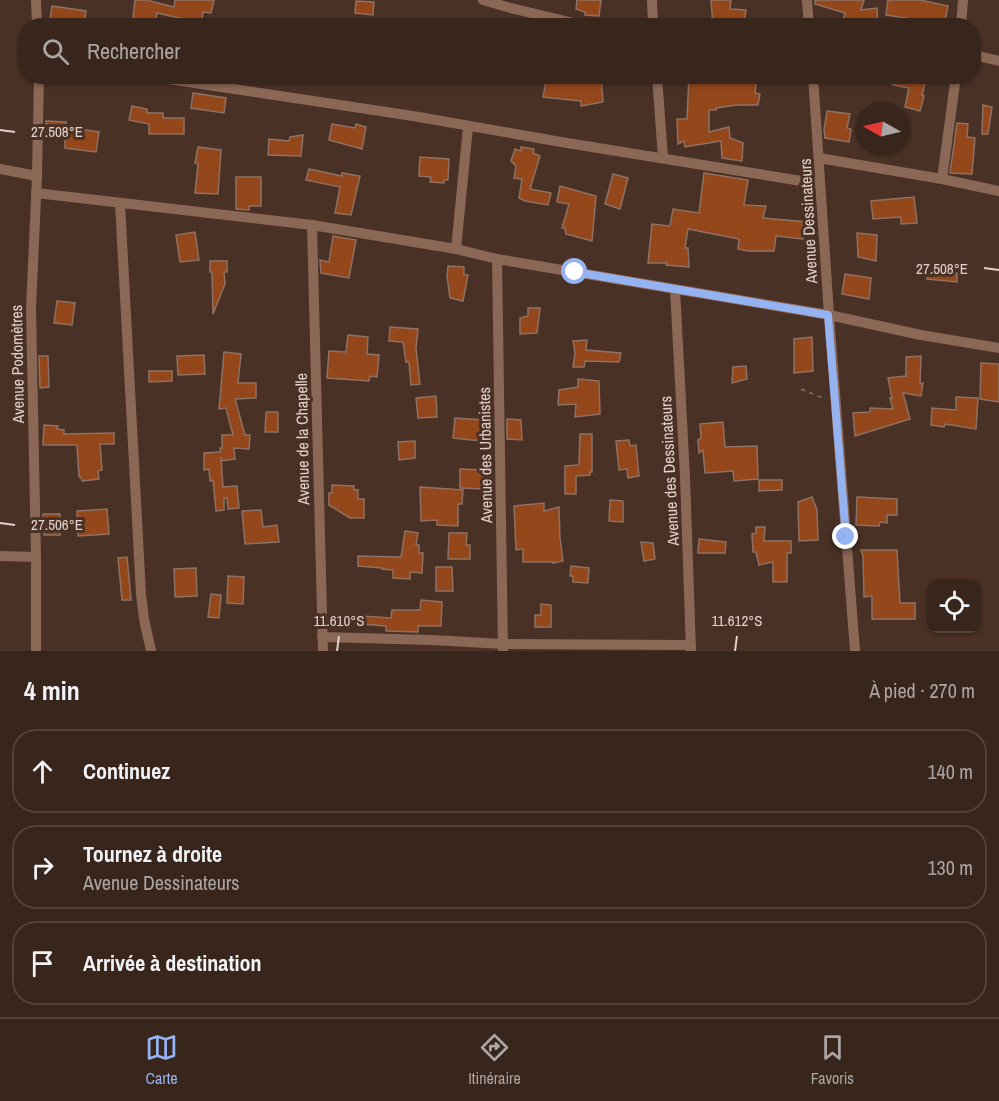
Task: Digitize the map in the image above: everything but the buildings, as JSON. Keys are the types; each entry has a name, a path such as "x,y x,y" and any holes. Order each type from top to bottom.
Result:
{"street":[{"path":"36,0 37,18"},
{"path":"483,0 551,18"},
{"path":"652,0 653,18"},
{"path":"807,0 808,18"},
{"path":"962,18 963,0"},
{"path":"981,57 999,61"},
{"name":"Avenue Podomètres","path":"36,651 31,309 39,84"},
{"path":"201,84 413,116 820,184"},
{"path":"658,84 663,158"},
{"name":"Avenue Dessinateurs","path":"814,84 828,315 855,651"},
{"path":"942,179 955,84"},
{"path":"456,249 468,126"},
{"path":"819,158 999,191"},
{"path":"0,169 37,176"},
{"path":"36,193 312,225 456,249 496,259 828,315 921,335 999,348"},
{"path":"120,203 141,594 151,651"},
{"name":"Avenue de la Chapelle","path":"312,225 323,651"},
{"name":"Avenue des Urbanistes","path":"496,259 503,648"},
{"name":"Avenue des Dessinateurs","path":"675,289 691,648"},
{"path":"0,556 36,557"},
{"path":"322,637 432,640 503,648 691,648"}],"path":[{"path":"801,389 836,403"}],"route":[{"path":"575,272 828,315 846,537"}]}
